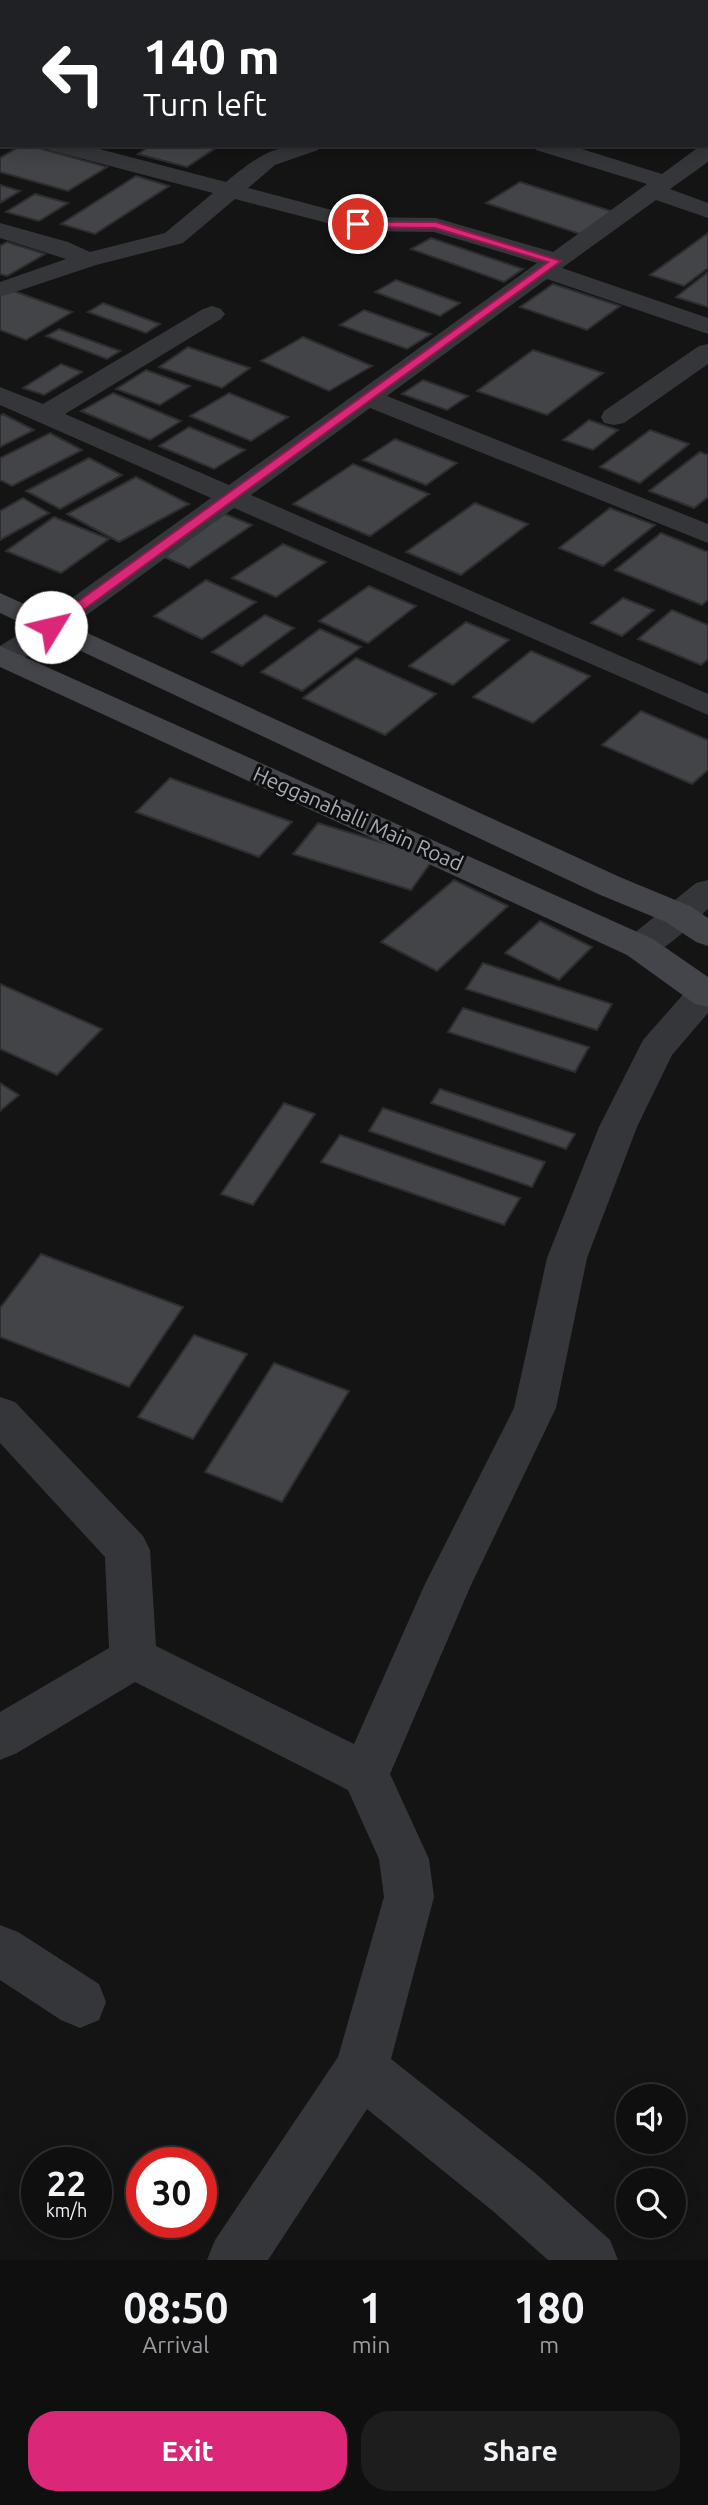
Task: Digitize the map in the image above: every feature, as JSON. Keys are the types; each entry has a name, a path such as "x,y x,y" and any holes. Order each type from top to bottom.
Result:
{"main road":[{"path":"0,602 610,886 678,914 708,934"},
{"name":"Hegganahalli Main Road","path":"2,657 640,947 707,992"}],"street":[{"path":"64,147 230,193 358,224 436,225 708,326"},
{"path":"0,290 87,260 174,238 267,160 304,147"},
{"path":"549,147 659,187 708,211"},
{"path":"2,657 51,627 708,151"},
{"path":"0,230 59,247 87,260"},
{"path":"44,415 212,314"},
{"path":"614,417 708,352"},
{"path":"0,396 708,706"},
{"path":"368,398 708,534"},
{"path":"640,947 708,891"},
{"path":"365,1774 448,1584 535,1408 567,1258 618,1127 656,1049 707,992"},
{"path":"0,1414 127,1550 133,1658"},
{"path":"133,1658 365,1774 404,1859 409,1897 361,2070 236,2260"},
{"path":"0,1738 133,1658"},
{"path":"0,1950 80,2002"},
{"path":"361,2070 514,2192 590,2260"}],"building":[{"path":"19,147 35,147 107,167 68,191 0,172 0,158"},
{"path":"148,147 217,147 187,167 138,154"},
{"path":"136,176 169,186 95,234 61,224"},
{"path":"520,182 614,212 580,234 486,203"},
{"path":"0,185 20,191 0,203"},
{"path":"35,194 68,203 39,221 6,212"},
{"path":"708,233 708,268 684,286 650,275"},
{"path":"431,238 523,269 504,282 411,249"},
{"path":"7,242 45,254 7,276 0,274 0,246"},
{"path":"708,272 708,307 676,297"},
{"path":"396,280 460,303 440,316 375,292"},
{"path":"553,284 620,306 587,330 520,307"},
{"path":"8,289 72,312 26,340 0,330 0,294"},
{"path":"103,303 160,324 146,333 88,312"},
{"path":"364,310 431,334 407,349 340,325"},
{"path":"59,329 120,351 107,359 46,336"},
{"path":"303,337 372,366 329,391 261,361"},
{"path":"188,347 250,368 222,388 159,367"},
{"path":"533,350 603,373 547,415 477,391"},
{"path":"61,364 82,372 44,395 23,388"},
{"path":"146,370 190,386 160,405 116,389"},
{"path":"423,380 468,396 447,410 402,394"},
{"path":"113,393 181,421 150,440 81,411"},
{"path":"229,393 288,417 251,441 190,416"},
{"path":"3,414 34,430 0,447 0,416"},
{"path":"589,420 618,430 593,450 563,440"},
{"path":"189,427 245,450 214,469 159,446"},
{"path":"650,430 689,444 640,483 600,467"},
{"path":"50,433 82,450 12,486 0,480 0,458"},
{"path":"395,439 457,463 426,485 363,460"},
{"path":"700,452 708,455 708,497 694,508 649,491"},
{"path":"89,458 122,475 60,509 26,491"},
{"path":"353,464 429,494 370,536 293,504"},
{"path":"136,477 189,504 119,542 67,514"},
{"path":"23,498 49,513 0,540 0,511"},
{"path":"475,503 528,524 461,575 406,552"},
{"path":"610,508 655,525 603,566 559,548"},
{"path":"225,514 252,525 189,568 162,556"},
{"path":"54,517 109,539 61,573 6,551"},
{"path":"661,533 708,552 708,600 702,605 615,570"},
{"path":"283,544 326,562 276,597 232,578"},
{"path":"206,580 256,602 202,639 154,616"},
{"path":"369,586 416,606 368,643 319,621"},
{"path":"623,598 654,610 622,636 591,623"},
{"path":"672,610 708,625 708,659 701,665 638,639"},
{"path":"265,615 294,628 242,666 212,652"},
{"path":"466,622 509,640 453,685 409,666"},
{"path":"320,629 361,647 302,691 261,672"},
{"path":"531,651 590,676 533,723 473,697"},
{"path":"356,658 436,694 385,735 303,698"},
{"path":"641,711 708,740 708,770 692,784 602,745"},
{"path":"170,778 292,822 259,857 136,812"},
{"path":"318,823 434,858 411,890 293,854"},
{"path":"454,880 508,906 437,971 381,942"},
{"path":"540,921 592,947 559,980 505,953"},
{"path":"483,963 612,1004 597,1030 466,989"},
{"path":"0,984 102,1029 57,1075 0,1049"},
{"path":"463,1008 589,1047 575,1072 448,1032"},
{"path":"0,1083 19,1095 0,1111"},
{"path":"440,1089 575,1134 566,1149 431,1103"},
{"path":"284,1103 315,1114 253,1205 221,1194"},
{"path":"383,1108 545,1162 532,1187 369,1131"},
{"path":"340,1135 520,1198 504,1225 321,1162"},
{"path":"41,1254 183,1307 129,1387 0,1337 0,1308"},
{"path":"194,1335 247,1354 193,1439 138,1417"},
{"path":"274,1363 349,1391 282,1502 205,1472"}],"route":[{"path":"51,627 556,261 436,225 358,224"}]}
